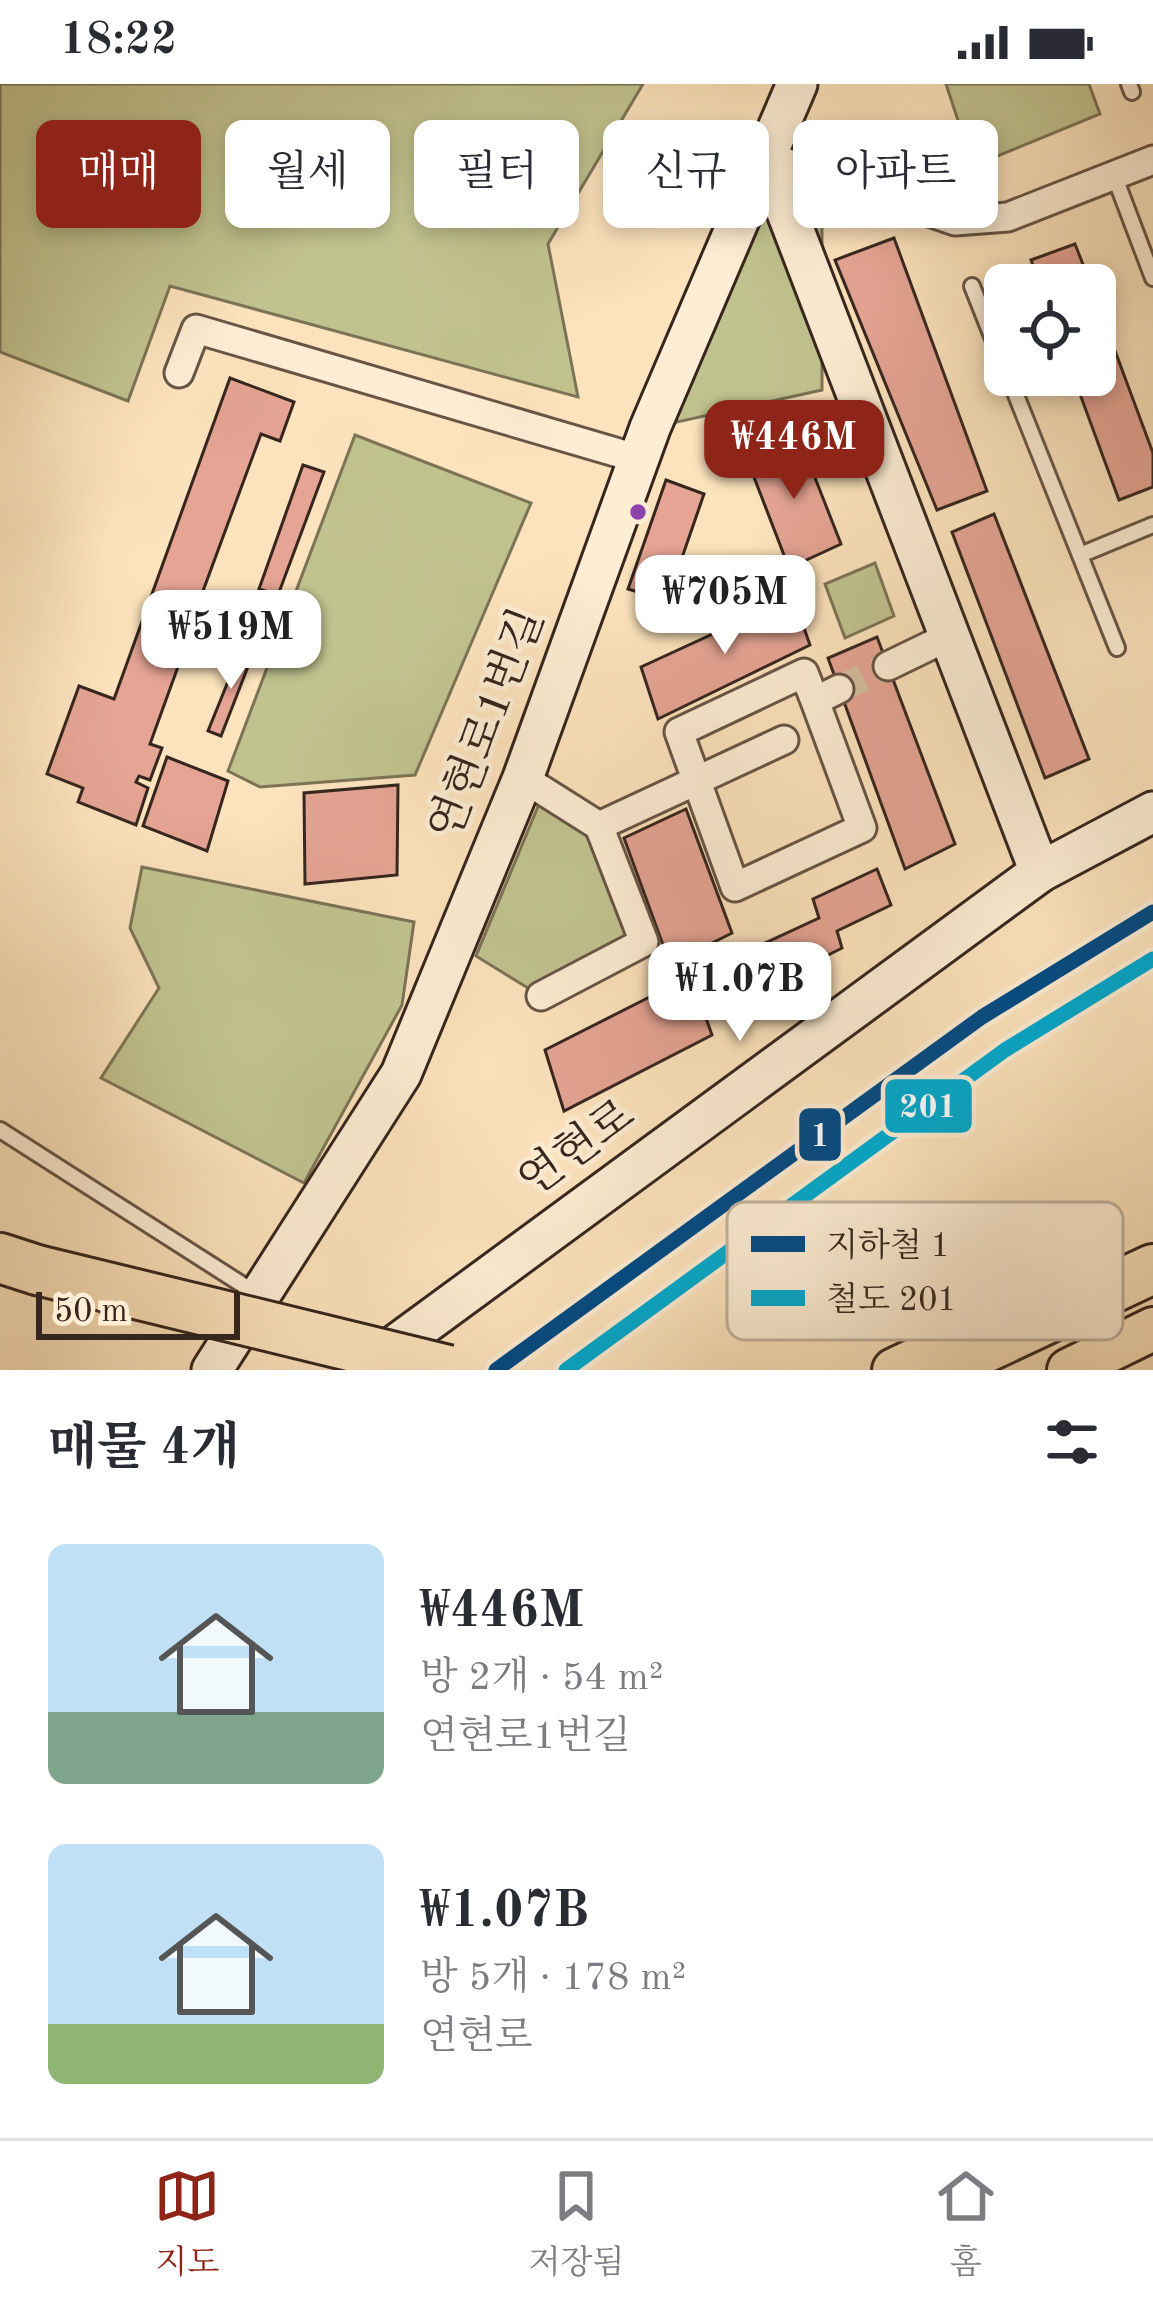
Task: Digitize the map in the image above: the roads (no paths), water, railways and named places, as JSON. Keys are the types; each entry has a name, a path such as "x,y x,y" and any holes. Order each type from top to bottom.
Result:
{"highway":[{"path":"18,1264 448,1370"},
{"path":"1123,1283 1153,1269"},
{"path":"938,1370 1002,1340"}],"main road":[{"path":"1123,1260 1153,1246"},
{"path":"1069,1370 1153,1329"},
{"path":"895,1370 957,1340"}],"street":[{"name":"연현로1번길","path":"769,146 796,84"},
{"path":"769,156 956,221 1007,217 1153,160"},
{"path":"769,165 1040,872"},
{"name":"연현로1번길","path":"212,1370 401,1074 523,778 639,459 735,228"},
{"path":"179,373 196,329 639,459"},
{"path":"888,666 952,635"},
{"path":"804,673 827,695 862,828 735,887 697,781 679,732 804,673"},
{"path":"599,826 784,740"},
{"path":"523,778 599,826 644,942 541,996"},
{"name":"연현로","path":"371,1364 1040,872 1153,812"},
{"path":"262,1297 371,1364"}],"lane":[{"path":"1114,176 1153,278"},
{"path":"972,286 984,316"},
{"path":"1016,396 1117,648"},
{"path":"1080,555 1153,525"},
{"path":"0,1130 262,1297"}],"tunnel":[{"path":"839,689 888,666"}],"metro line":[{"name":"1","path":"727,1202 982,1017 1153,912"},
{"name":"1","path":"496,1370 727,1202"}],"rail line":[{"name":"201","path":"796,1202 1005,1050 1153,959"},
{"name":"201","path":"566,1370 727,1253"}]}
